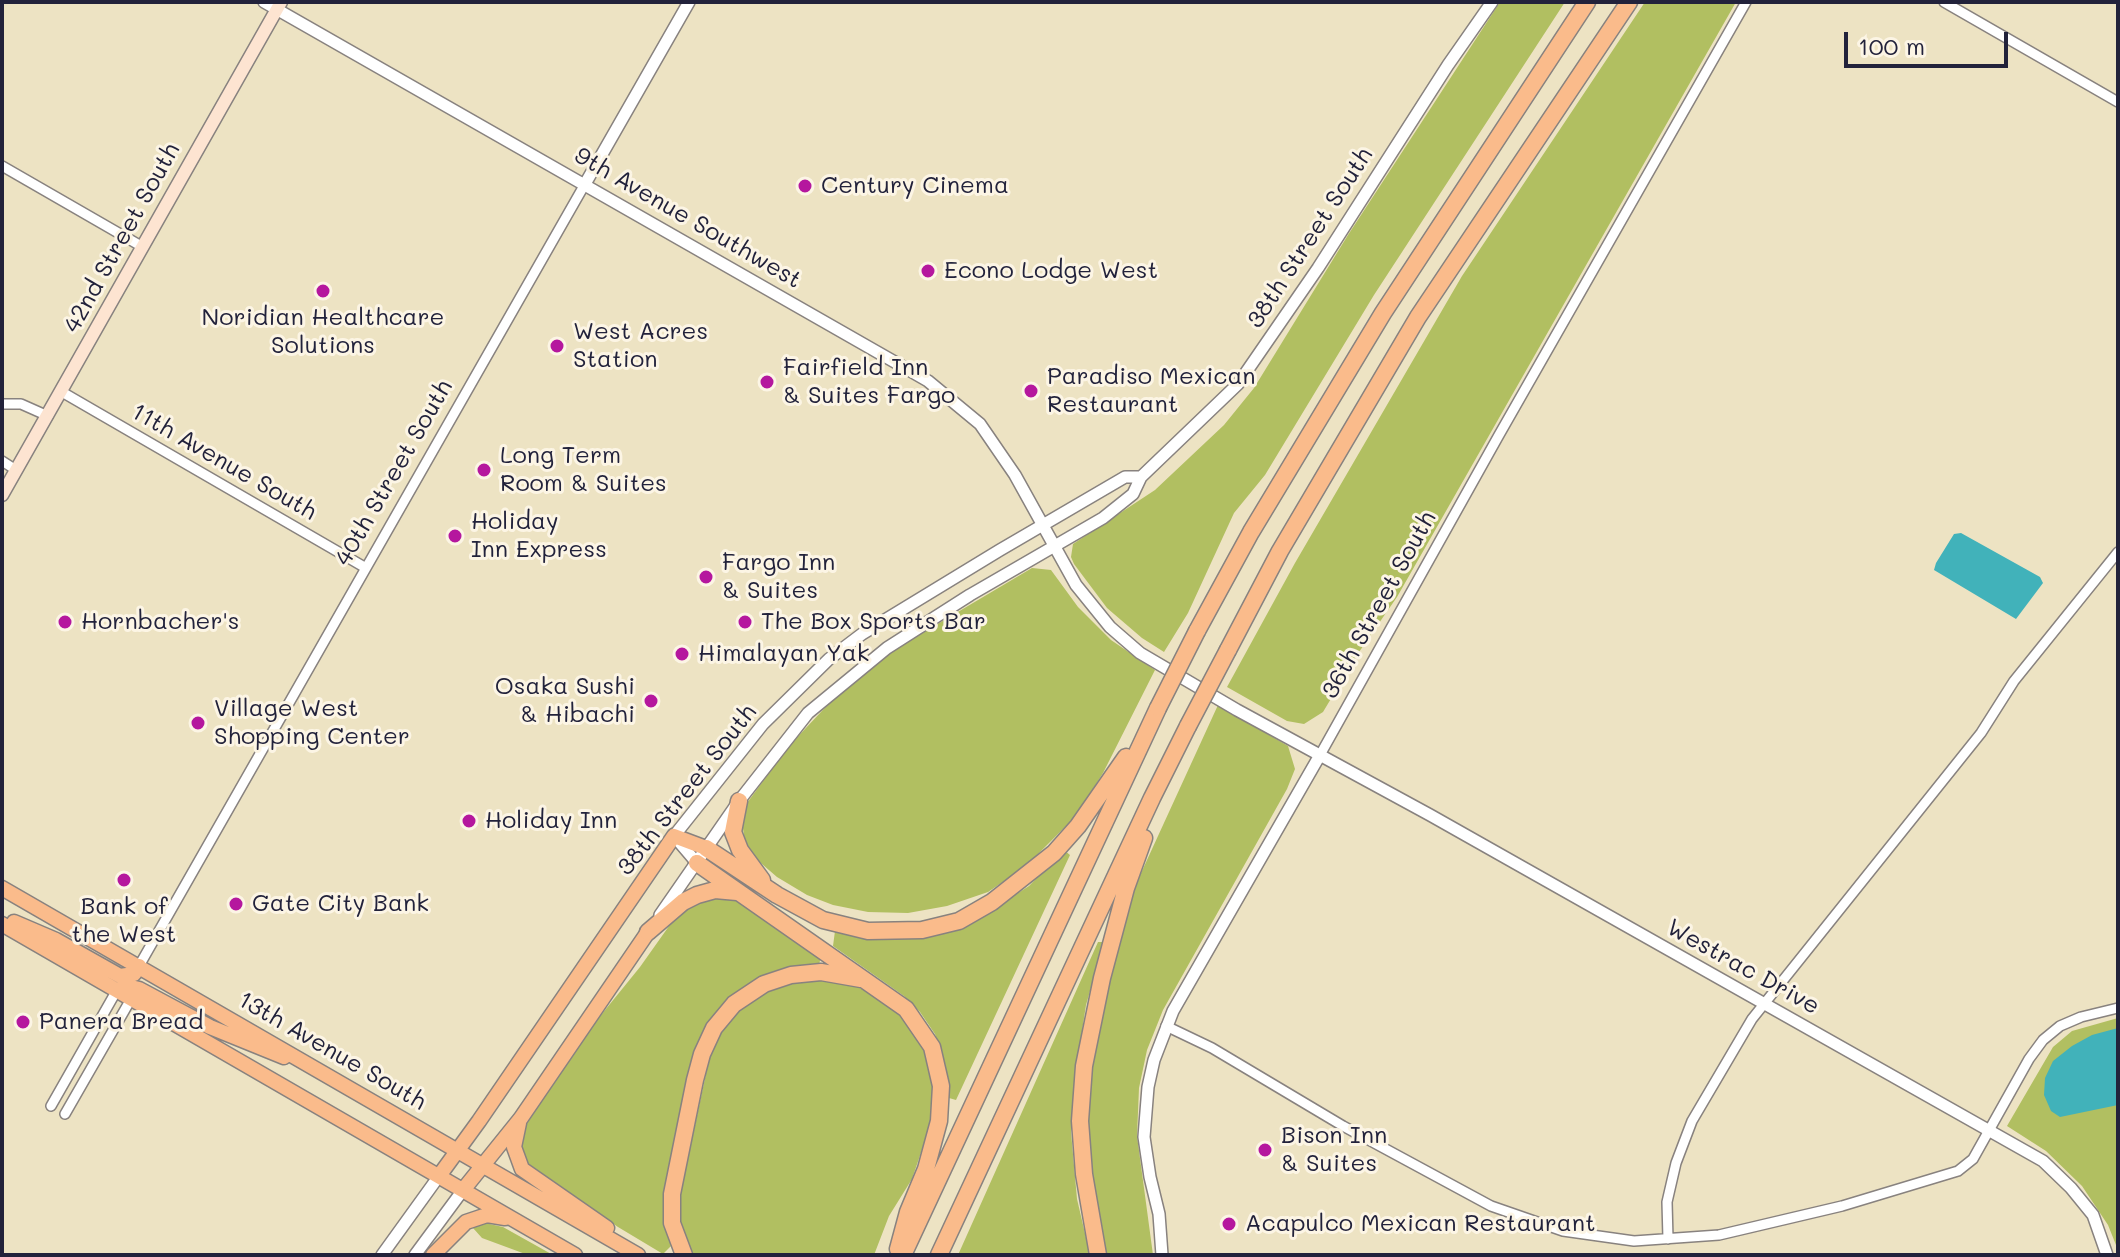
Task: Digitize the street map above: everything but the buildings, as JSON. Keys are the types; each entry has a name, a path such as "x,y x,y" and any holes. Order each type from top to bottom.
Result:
{"highway":[{"path":"903,1255 1155,713 1197,631 1251,532 1383,313 1585,2"},
{"path":"939,1255 1152,798 1280,551 1418,317 1629,2"},
{"path":"702,855 823,920 868,931 922,930 959,921 992,902 1054,853 1078,826 1155,713"},
{"path":"1098,1255 1080,1121 1084,1066 1106,963 1126,888 1146,833 1152,798"},
{"path":"739,801 733,832 740,850 777,895"},
{"path":"702,855 739,893 906,1009 932,1047 941,1086 939,1121 897,1255"},
{"path":"648,932 683,902 697,895 715,890 739,893"},
{"path":"684,1255 672,1223 672,1194 695,1080 714,1028 734,1004 764,984 791,975 821,972 869,981"}],"main road":[{"name":"42nd Street South","path":"2,495 279,6"},
{"path":"674,836 702,855"},
{"name":"38th Street South","path":"439,1176 674,836"},
{"name":"13th Avenue South","path":"2,888 640,1255"},
{"path":"2,917 56,940 120,976 134,974 139,966"},
{"path":"2,924 575,1255"},
{"name":"38th Street South","path":"463,1190 521,1118 648,932"},
{"path":"117,990 139,989 210,1027 326,1073"},
{"path":"521,1118 514,1147 522,1169 597,1220 640,1255"},
{"path":"433,1255 459,1227 475,1218 498,1216 520,1223"}],"street":[{"name":"9th Avenue Southwest","path":"264,2 279,6 945,393 980,424 994,443 1054,546"},
{"name":"40th Street South","path":"139,966 689,2"},
{"name":"38th Street South","path":"648,932 739,801 808,713 887,648 970,595 1103,518 1133,494 1141,477 1238,384 1492,2"},
{"name":"36th Street South","path":"1162,1255 1159,1214 1144,1137 1148,1087 1166,1026 1746,2"},
{"path":"1944,2 2118,102"},
{"path":"2,166 141,246"},
{"name":"11th Avenue South","path":"62,392 366,568"},
{"path":"2,404 21,404 48,416"},
{"path":"2,461 16,470"},
{"name":"38th Street South","path":"674,836 763,724 829,659 873,627 1125,477 1141,477"},
{"name":"Westrac Drive","path":"1054,546 1076,585 1110,627 1140,653 2043,1161 2093,1215 2107,1255"},
{"path":"1668,1239 1667,1202 1676,1163 1692,1121 1764,1004 1981,733 2023,670 2118,552"},
{"path":"51,1106 117,990"},
{"path":"65,1114 131,999"},
{"path":"1166,1026 1212,1048 1343,1126 1491,1206 1563,1231 1634,1241 1719,1235 1945,1177 1967,1166 2043,1040 2060,1026 2081,1017 2118,1008"},
{"name":"38th Street South","path":"382,1255 439,1176"},
{"name":"38th Street South","path":"415,1255 463,1190"}],"green space":[{"path":"1500,2 1565,2 1374,295 1265,475 1234,513 1188,613 1164,652 1107,608 1074,564 1071,557 1073,544 1155,490 1224,425 1254,388 1348,235"},
{"path":"1645,2 1736,2 1397,597 1323,712 1304,724 1287,721 1227,687 1295,563 1462,276"},
{"path":"1032,568 1051,570 1078,607 1111,640 1155,670 1103,773 1076,816 1026,866 988,892 947,906 908,913 868,912 833,905 807,895 777,877 755,858 745,842 742,822 747,803 788,747 837,695 887,654"},
{"path":"1218,705 1288,746 1295,769 1287,789 1163,1010 1147,1050 1139,1088 1137,1136 1153,1255 1106,1255 1096,1222 1086,1143 1091,1054 1113,960 1136,884"},
{"path":"1064,850 1070,855 956,1100 949,1098 945,1063 935,1034 920,1012 904,996 833,946 835,931 866,937 987,913 1029,886"},
{"path":"724,896 753,906 821,956 819,965 784,969 752,982 728,1000 677,1139 664,1210 671,1246 663,1254 531,1168 523,1158 520,1146 522,1131 588,1031 674,919 693,904"},
{"path":"1098,942 1104,942 1086,1005 1075,1077 1071,1132 1077,1199 1090,1255 958,1255"},
{"path":"815,978 846,982 876,995 898,1013 917,1036 929,1062 933,1095 931,1123 912,1179 889,1216 874,1255 694,1255 685,1240 680,1219 680,1196 711,1050 723,1028 742,1007 763,993 785,984"},
{"path":"2118,1018 2118,1250 2108,1225 2082,1186 2046,1151 2007,1126 2053,1047 2072,1031"},
{"path":"485,1223 503,1227 553,1255 528,1255 482,1238 473,1228"}],"water":[{"path":"1961,533 2040,577 2043,583 2016,619 1934,570 1954,534"},
{"path":"2118,1028 2118,1105 2060,1117 2051,1111 2044,1095 2045,1078 2053,1061 2092,1035"}],"place":[{"name":"Century Cinema","path":"805,186"},
{"name":"Econo Lodge West","path":"928,271"},
{"name":"Noridian Healthcare Solutions","path":"323,291"},
{"name":"West Acres Station","path":"557,346"},
{"name":"Fairfield Inn & Suites Fargo","path":"767,382"},
{"name":"Paradiso Mexican Restaurant","path":"1031,391"},
{"name":"Long Term Room & Suites","path":"484,470"},
{"name":"Holiday Inn Express","path":"455,536"},
{"name":"Fargo Inn & Suites","path":"706,577"},
{"name":"Hornbacher's","path":"65,622"},
{"name":"The Box Sports Bar","path":"745,622"},
{"name":"Himalayan Yak","path":"682,654"},
{"name":"Osaka Sushi & Hibachi","path":"651,701"},
{"name":"Village West Shopping Center","path":"198,723"},
{"name":"Holiday Inn","path":"469,821"},
{"name":"Bank of the West","path":"124,880"},
{"name":"Gate City Bank","path":"236,904"},
{"name":"Panera Bread","path":"23,1022"},
{"name":"Bison Inn & Suites","path":"1265,1150"},
{"name":"Acapulco Mexican Restaurant","path":"1229,1224"}]}
